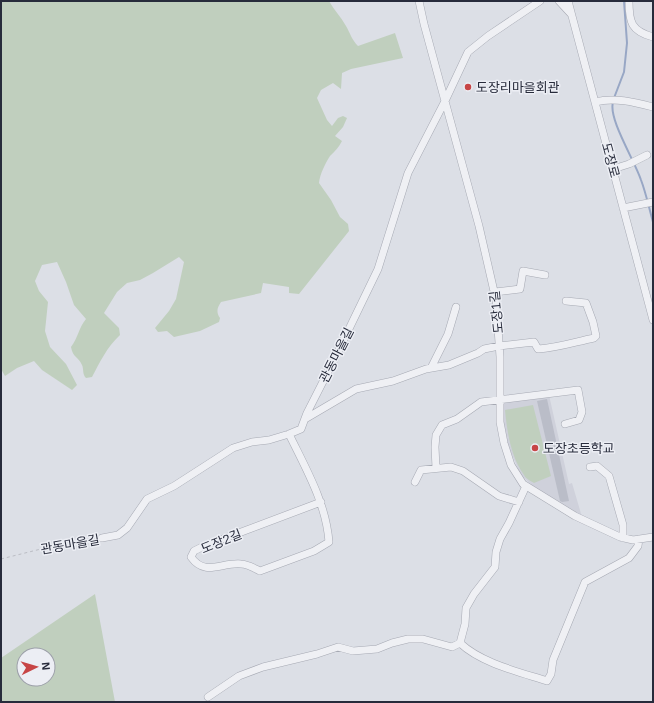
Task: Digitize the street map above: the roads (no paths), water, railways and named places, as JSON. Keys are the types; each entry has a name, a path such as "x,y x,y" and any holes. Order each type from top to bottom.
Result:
{"street":[{"name":"도장1길","path":"419,1 495,292 499,346 500,422 504,443 511,465 523,484 575,516 623,538 634,540 653,537"},
{"name":"관동마을길","path":"102,538 118,535 128,528 147,499 174,486 233,448 252,442 269,440 300,429 378,268 408,173 468,52 540,1"},
{"path":"559,1 571,14"},
{"name":"도장로","path":"568,1 653,320"},
{"path":"571,14 574,1"},
{"path":"629,1 631,23 634,28 651,36 653,28"},
{"path":"595,102 606,99 633,102 653,107"},
{"path":"613,168 629,164 647,155"},
{"path":"623,208 653,202"},
{"path":"495,292 520,289 523,271 545,275"},
{"path":"305,419 356,388 393,381 409,374 449,364 478,353 484,349 534,342 538,349 551,348 594,338 596,336 593,322 586,303 566,301"},
{"path":"431,368 448,334 456,307"},
{"path":"436,468 436,436 442,425 457,419 481,402 578,390 582,412 579,420 565,424"},
{"name":"도장2길","path":"289,434 314,484 321,502 328,530 329,542 314,551 260,570 242,564 202,568 195,563 191,557 194,551 204,546 321,502"},
{"path":"590,467 597,466 609,476 623,525 623,538"},
{"path":"415,482 421,470 451,467 463,471 499,496 519,502"},
{"path":"208,697 239,676 263,667 317,654 338,646 361,651 377,649 408,639 423,639 452,647 460,643 465,624 466,608 474,594 495,567 496,552 500,539 526,486"},
{"path":"460,643 466,649 479,657 547,681 553,660 585,582 629,558 638,546 639,539"}],"waterway":[{"path":"614,98 624,72 627,43 624,1"},
{"path":"613,102 614,119 643,185 653,222 653,229"}],"place":[{"name":"도장리마을회관","path":"468,87"},
{"name":"도장초등학교","path":"535,448"}]}
